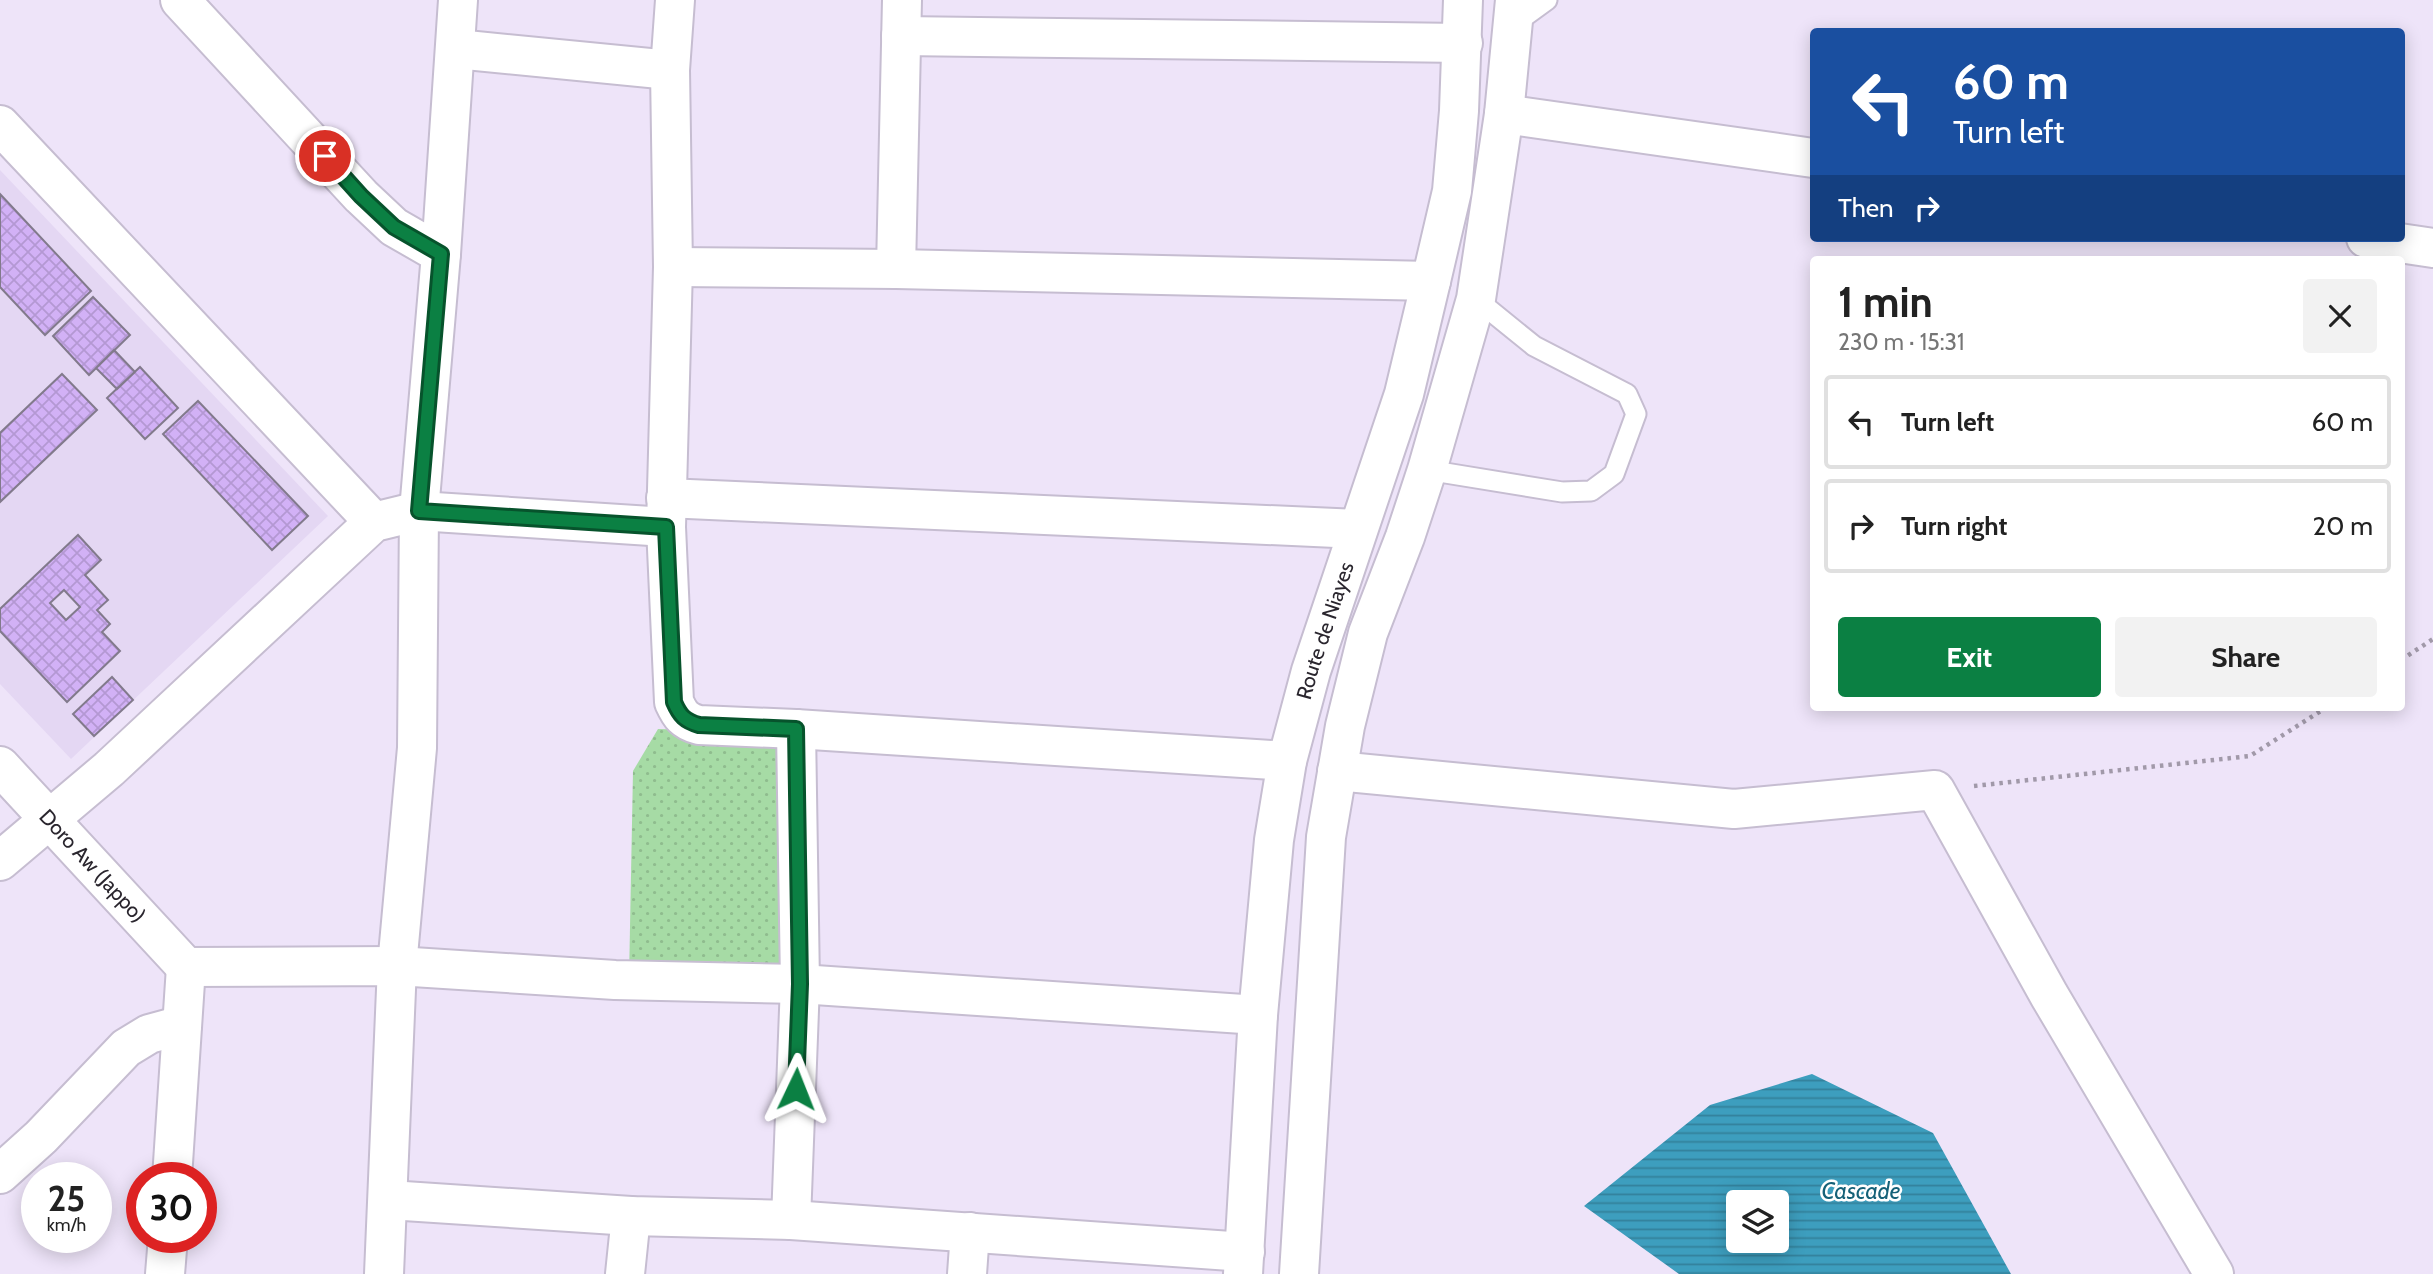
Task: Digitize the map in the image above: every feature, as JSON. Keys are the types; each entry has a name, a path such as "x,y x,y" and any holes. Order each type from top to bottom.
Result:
{"street":[{"path":"180,0 361,196 394,227 441,254"},
{"path":"384,1274 397,966 417,748 419,511 441,254 458,0"},
{"path":"675,0 670,69 673,267 666,513 674,702 680,715 688,722 699,725 1287,761"},
{"name":"Route de Niayes","path":"1244,1263 1258,1015 1273,852 1287,761 1311,671 1404,394 1432,281 1452,191 1463,43 1463,0"},
{"name":"Route de Niayes","path":"1298,1274 1326,837 1337,771 1368,633 1405,537 1427,470 1476,299 1504,114 1514,12"},
{"path":"896,269 902,18 1463,43"},
{"path":"456,49 670,69"},
{"path":"1504,114 1810,158"},
{"path":"0,125 374,522"},
{"path":"2393,242 2433,248"},
{"path":"673,267 896,269 1432,281"},
{"path":"0,861 109,769 374,522 419,511 666,513 1358,529"},
{"path":"791,1220 800,984 796,729"},
{"name":"Doro Aw (Jappo)","path":"0,766 186,967"},
{"path":"1337,771 1734,809 1935,790 2049,995 2214,1274"},
{"path":"173,1162 186,967 397,966 615,980 800,984 1258,1015"},
{"path":"0,1174 41,1136 126,1048 149,1034 181,1025"},
{"path":"389,1200 631,1216 791,1220 970,1232 1244,1263"},
{"path":"625,1274 631,1216"},
{"path":"967,1274 970,1232"},
{"path":"165,1274 167,1253"}],"lane":[{"path":"1514,12 1547,0"},
{"path":"1427,470 1563,492 1591,491 1614,474 1636,414 1627,394 1534,346 1476,299"}],"path":[{"path":"2405,657 2433,639"},
{"path":"1935,790 2250,756 2321,711"}],"shaded area":[{"path":"0,170 328,516 71,759 0,684"}],"green space":[{"path":"658,729 794,733 793,984 629,979 633,771"}],"water":[{"name":"Cascade","path":"1812,1074 1933,1133 2011,1274 1679,1274 1584,1206 1710,1105"}],"building":[{"path":"0,194 91,291 45,335 0,287"},
{"path":"93,297 130,335 89,375 53,336"},
{"path":"114,350 135,372 117,389 96,368"},
{"path":"140,367 178,408 145,439 107,398"},
{"path":"62,374 97,410 0,502 0,433"},
{"path":"198,401 308,516 272,550 163,434"},
{"path":"78,535 101,560 85,575 108,600 97,610 110,624 102,632 120,651 67,702 0,631 0,609","holes":["64,590 80,607 66,620 50,603"]},
{"path":"112,677 133,700 94,736 73,714"}],"route":[{"path":"325,156 394,227 441,254 419,511 666,527 674,702 680,715 688,722 699,725 796,729 800,984 796,1089"}]}
